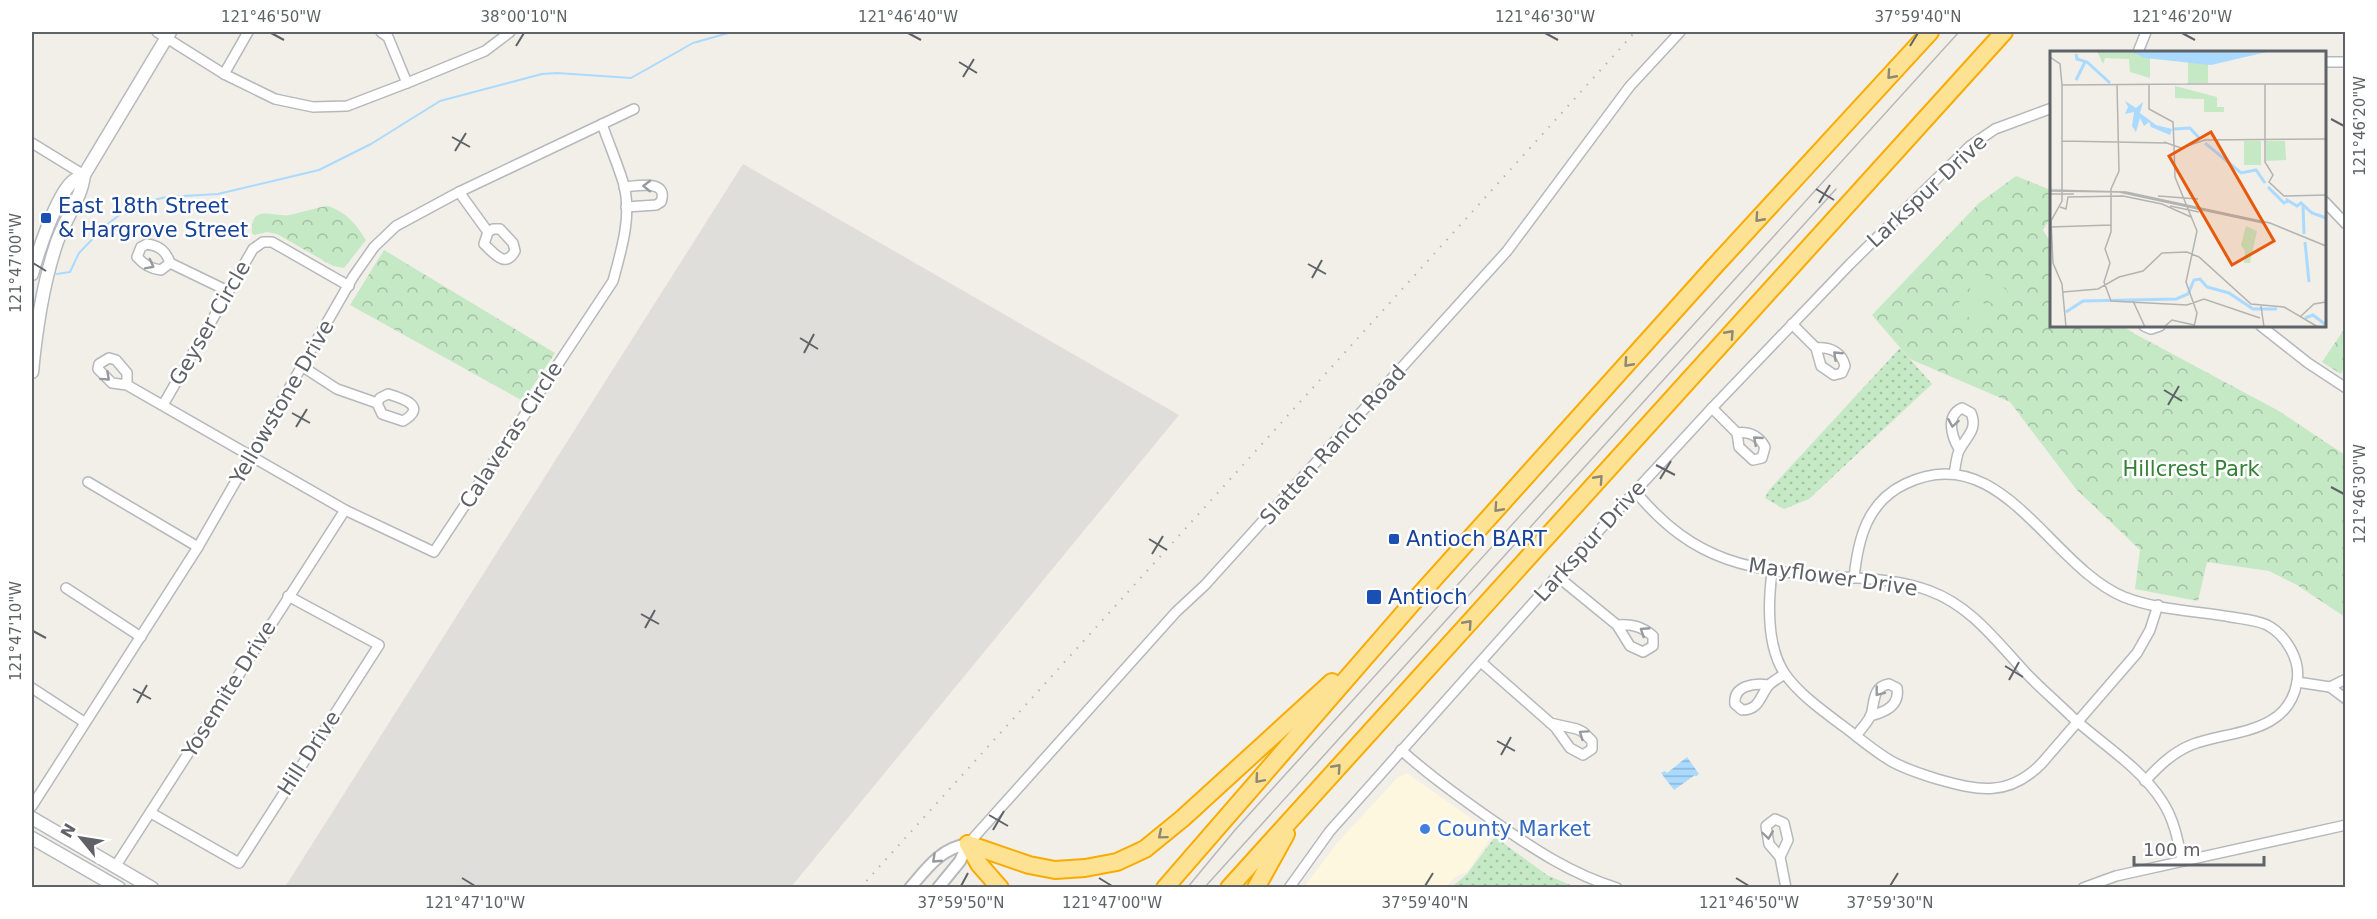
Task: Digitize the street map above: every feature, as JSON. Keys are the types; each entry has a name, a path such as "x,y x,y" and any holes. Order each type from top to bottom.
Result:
{"highway":[{"path":"1165,888 1380,640 1930,32"},
{"path":"1229,888 2004,32"},
{"path":"968,844 1029,866 1055,870 1085,868 1117,862 1145,849 1183,818 1380,640"},
{"path":"1256,888 1298,812"},
{"path":"968,844 978,864 1000,888"}],"main road":[{"path":"32,372 37,326 55,248 65,221 82,190 84,175 165,33"},
{"path":"32,274 54,212 71,183 84,175"},
{"path":"32,818 152,888"},
{"path":"32,838 118,888"}],"street":[{"path":"224,74 248,32"},
{"path":"381,32 388,37 407,83"},
{"path":"165,33 224,74 275,99 313,107 347,106 485,51 510,32"},
{"name":"Slatten Ranch Road","path":"938,888 960,861 968,844 1176,612 1205,585 1446,321 1528,225 1630,86 1680,32"},
{"path":"2138,51 2146,32"},
{"path":"2326,62 2346,62"},
{"name":"Yellowstone Drive","path":"32,806 198,547 349,285 374,247 396,226 459,192 634,109"},
{"name":"Larkspur Drive","path":"1289,888 1330,831 1401,750 1635,491 1792,324 1970,146 1995,129 2050,109"},
{"name":"Calaveras Circle","path":"251,455 345,510 434,552 613,281 622,248 626,207 624,187 602,124"},
{"path":"32,143 84,175"},
{"path":"624,187 655,185 662,190 664,195 662,202 656,205 626,207"},
{"path":"459,192 488,232"},
{"path":"2326,202 2346,224"},
{"name":"Geyser Circle","path":"251,455 163,405 228,291 253,249 263,242 272,242 349,285"},
{"path":"170,263 228,291"},
{"path":"1792,324 1816,348"},
{"path":"2262,327 2306,362 2346,388"},
{"path":"303,367 337,389 377,403"},
{"path":"127,385 163,405"},
{"path":"1712,408 1737,433"},
{"path":"1954,473 1959,449"},
{"path":"1854,578 1860,536 1880,501 1911,481 1934,474 1954,473 1969,476 1997,490 2082,570 2105,587 2131,599 2255,621 2267,625 2282,637 2291,650 2296,665 2297,682 2290,699 2274,719 2252,729 2186,748 2167,759 2145,780"},
{"path":"88,482 198,547"},
{"name":"Mayflower Drive","path":"1635,491 1664,522 1698,547 1737,564 1772,572 1905,583 1931,591 1954,603 1982,624 2028,675 2145,780 2170,814 2182,861"},
{"name":"Yosemite Drive","path":"115,867 345,510"},
{"path":"1772,572 1768,606 1777,655 1785,674 1812,701 1887,759 1906,769 1963,786 1989,789 2013,784 2032,773 2141,647 2158,605"},
{"path":"1557,576 1617,625"},
{"path":"66,588 141,637"},
{"name":"Hill Drive","path":"150,813 239,863 379,645 288,596"},
{"path":"1481,662 1550,723 1574,751 1586,754 1592,749 1592,741 1584,732 1550,723"},
{"path":"1768,685 1785,674"},
{"path":"2330,687 2346,679"},
{"path":"2297,682 2330,687 2346,699"},
{"path":"32,688 84,722"},
{"path":"1856,736 1870,716"},
{"path":"1401,750 1432,777 1539,852 1581,875 1617,888"},
{"path":"2083,888 2100,880 2346,825"},
{"name":"Slatten Ranch Road","path":"910,888 946,850 968,844"},
{"path":"1780,857 1786,888"}],"shaded area":[{"path":"743,164 1179,415 791,887 285,887"},
{"path":"1407,773 1493,834 1468,871 1455,877 1446,887 1304,887 1338,842 1398,777"}],"green space":[{"name":"Hillcrest Park","path":"2016,176 2050,190 2050,219 2043,230 2050,241 2050,327 2124,327 2279,411 2345,455 2345,617 2297,585 2269,571 2207,562 2198,601 2135,589 2140,550 2076,489 2010,402 1910,359 1872,315 1979,203"},
{"path":"328,206 350,219 366,240 344,268 333,266 277,234 267,232 254,235 252,233 252,223 259,214 290,215"},
{"path":"384,250 555,353 523,401 350,305"},
{"path":"1981,272 2008,291 1997,307 1969,288"},
{"path":"1967,291 1994,311 1983,327 1955,308"},
{"path":"2345,328 2345,365 2341,374 2322,362"},
{"path":"1900,348 1932,384 1809,499 1784,509 1765,498 1769,490"},
{"path":"1495,837 1547,875 1575,887 1452,887 1467,874"}],"water":[{"path":"1687,757 1699,774 1674,790 1661,773 1665,771 1667,773"}],"waterway":[{"path":"57,274 70,272 79,253 104,227 123,212 142,203 166,197 218,194 319,170 371,144 440,101 542,74 631,78 693,43 732,32"}],"tram line":[{"path":"1187,888 1235,830 1959,32"},
{"path":"1204,888 1836,189"}],"railway":[{"path":"860,888 1635,32"}],"place":[{"name":"East 18th Street & Hargrove Street","path":"46,218"},
{"name":"Antioch BART","path":"1394,539"},
{"name":"Antioch","path":"1374,597"},
{"name":"County Market","path":"1425,829"}]}
